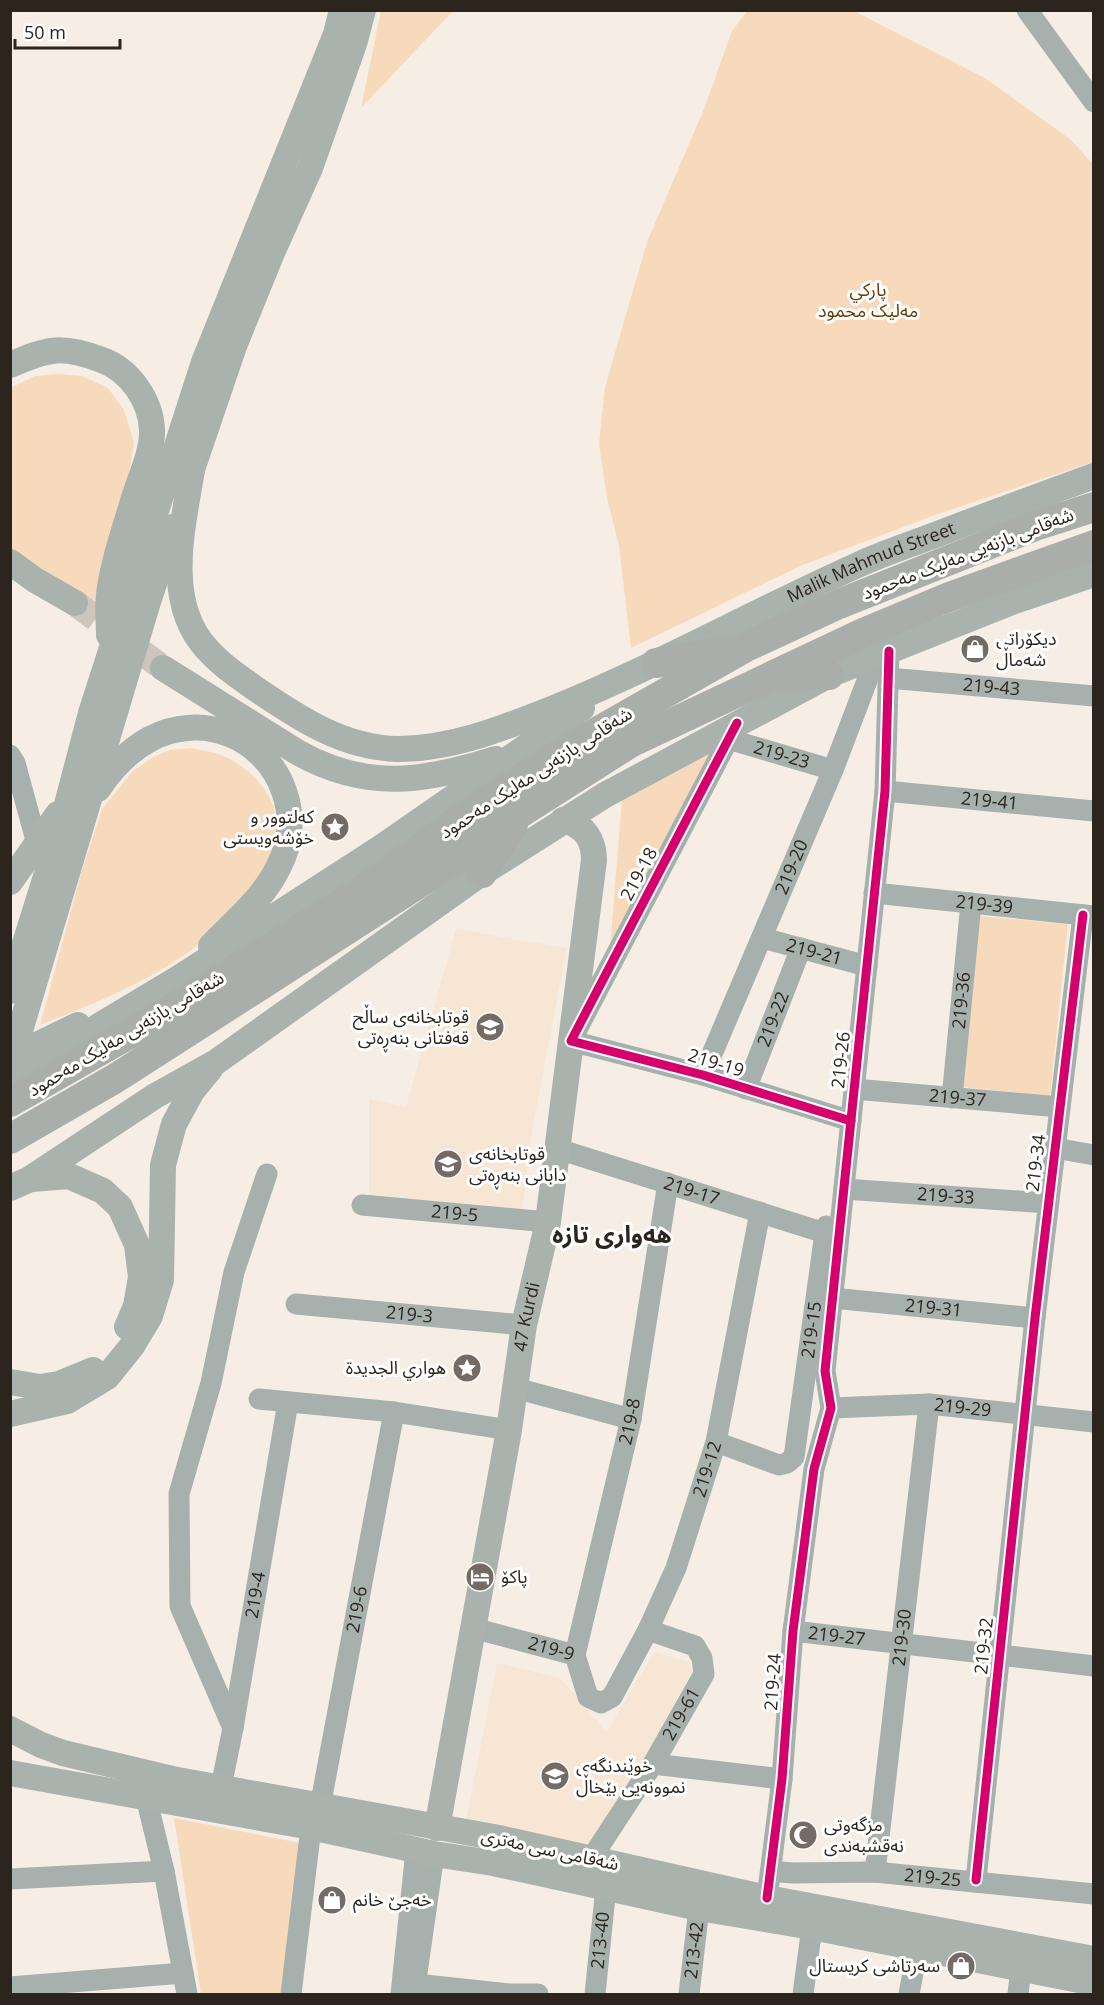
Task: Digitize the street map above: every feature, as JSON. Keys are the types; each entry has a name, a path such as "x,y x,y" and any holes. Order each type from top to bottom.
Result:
{"highway":[{"name":"شەقامی بازنەیی مەلیک مەحمود","path":"10,1102 159,1017 363,890 483,803 581,741 746,647 839,604 1035,526 1094,507"},
{"name":"شەقامی بازنەیی مەلیک مەحمود","path":"10,1139 116,1078 435,873 520,813 630,743 863,633 949,597 1094,545"},
{"path":"656,663 746,647"},
{"path":"767,677 829,675"},
{"path":"482,873 520,813"}],"main road":[{"path":"79,800 91,713 110,655 336,34 342,10"},
{"path":"363,10 354,44 310,168 271,255 215,365 192,470 183,524 180,586 186,612 205,648 237,675 292,713 332,735 378,748 400,749 460,742 498,730 585,695 656,663"},
{"path":"10,365 37,353 59,349 83,352 110,363 135,383 150,414 151,446 130,510 109,595 110,655"},
{"path":"13,1054 79,800 192,470"},
{"name":"Malik Mahmud Street","path":"656,663 862,563 1094,476"},
{"path":"10,562 75,603"},
{"path":"20,1184 155,1096 216,1062 482,873 563,820 657,766 732,731 829,675 885,662 1012,602 1094,574"},
{"path":"10,1092 59,1053 139,1000 179,978 382,848 600,696 656,663"},
{"path":"163,668 318,764 358,776 379,779 417,779 460,770 519,751"},
{"path":"10,882 45,849 79,800 139,746 151,738 179,729 197,728 231,734 260,752 271,765 281,783 288,801 290,816 288,840 280,865 257,899 179,978"},
{"name":"47 Kurdi","path":"437,1828 509,1430 524,1325 548,1222 558,1149 594,852 584,831 563,820"},
{"path":"10,935 45,849"},
{"path":"10,991 45,849"},
{"path":"13,1054 139,1000"},
{"path":"10,1414 67,1401 107,1377 132,1346 150,1316 161,1281 163,1166 174,1124 192,1091 216,1062"},
{"path":"10,1382 40,1387 59,1384 93,1370 122,1339 136,1306 141,1277 137,1245 120,1208 103,1191 69,1176 20,1184"},
{"name":"شەقامی سی مەتری","path":"14,1733 63,1753 172,1779 221,1788 425,1852 560,1852 767,1898 1094,1959"},
{"name":"شەقامی سی مەتری","path":"10,1773 146,1797 315,1817 437,1828 556,1878 699,1908 918,1947 1094,1983"},
{"path":"556,1878 551,1874 548,1863 550,1857 560,1852"}],"street":[{"path":"1027,10 1094,102"},
{"name":"219-43","path":"885,662 1094,696"},
{"name":"219-20","path":"703,1075 833,770 885,662"},
{"name":"219-26","path":"814,1468 831,1408 825,1371 844,1189 845,1120 854,1089 885,791 885,662"},
{"name":"219-23","path":"732,731 833,770"},
{"name":"219-18","path":"571,1041 732,731"},
{"path":"10,755 15,763 45,849"},
{"name":"219-41","path":"885,791 1094,811"},
{"name":"219-39","path":"874,893 1088,916"},
{"name":"219-36","path":"952,1098 971,903"},
{"name":"219-34","path":"1024,1414 1060,1107 1088,916"},
{"name":"219-21","path":"762,938 867,966"},
{"name":"219-22","path":"746,1089 801,948"},
{"name":"219-19","path":"571,1041 703,1075 845,1120"},
{"name":"219-37","path":"854,1089 1060,1107"},
{"name":"219-15","path":"716,1442 779,1465 787,1463 794,1457 825,1233 845,1120"},
{"path":"1055,1148 1094,1155"},
{"name":"219-17","path":"558,1149 825,1233"},
{"path":"233,1728 180,1606 179,1494 211,1383 234,1272 267,1174"},
{"name":"219-8","path":"575,1655 631,1419 668,1183"},
{"name":"219-33","path":"844,1189 1048,1203"},
{"name":"219-5","path":"362,1205 548,1222"},
{"name":"219-12","path":"601,1703 612,1697 648,1630 676,1568 716,1442 760,1212"},
{"name":"219-31","path":"832,1298 1035,1318"},
{"name":"219-3","path":"296,1304 524,1325"},
{"path":"514,1388 631,1419"},
{"path":"259,1400 394,1412 509,1430"},
{"name":"219-4","path":"221,1788 288,1402"},
{"name":"219-29","path":"831,1408 929,1404 1094,1422"},
{"name":"219-30","path":"875,1872 929,1404"},
{"name":"219-6","path":"291,1995 315,1817 394,1412"},
{"name":"219-32","path":"976,1880 1024,1414"},
{"name":"219-24","path":"767,1898 782,1779 794,1631 814,1468"},
{"name":"219-9","path":"473,1628 575,1655 588,1697 601,1703"},
{"name":"219-61","path":"591,1859 653,1764 704,1674 702,1658 695,1646 648,1630"},
{"name":"219-27","path":"794,1631 1094,1666"},
{"path":"653,1764 782,1779"},
{"path":"146,1797 164,1871 187,1995"},
{"path":"425,1852 411,1991 538,1995"},
{"path":"10,1879 164,1871"},
{"name":"219-25","path":"771,1871 875,1872 976,1880 1094,1894"},
{"name":"213-40","path":"595,1995 606,1887"},
{"name":"213-42","path":"688,1995 699,1908"},
{"path":"803,1995 812,1927"},
{"path":"909,1995 918,1947"},
{"path":"1018,1995 1021,1968"},
{"path":"10,1987 183,1973"}],"shaded area":[{"name":"قوتابخانەی ساڵح قەفتانی بنەڕەتی","path":"456,929 567,948 532,1132 522,1214 369,1196 369,1099 406,1107"},
{"name":"خوێندنگەی نموونەیی بێخاڵ","path":"654,1652 689,1662 692,1672 595,1848 466,1820 497,1663 560,1678 607,1732"}],"green space":[{"path":"381,11 453,11 361,108"},
{"name":"پارکي مەليک محمود","path":"747,11 854,11 985,78 1070,139 1093,164 1093,462 935,515 800,566 631,648 619,546 607,498 599,444 605,387 647,242 704,109 732,31"},
{"path":"59,374 82,376 108,388 124,410 134,442 129,474 94,602 11,549 10,388 35,376"},
{"path":"714,746 609,960 622,799"},
{"path":"191,748 218,754 236,762 266,791 274,809 276,823 276,837 270,861 257,883 221,925 190,951 128,988 40,1025 82,870 102,809 133,771 153,757 170,750"},
{"path":"980,916 1068,924 1050,1096 962,1087"},
{"path":"174,1818 300,1843 292,1994 201,1994"}],"tunnel":[{"path":"75,603 163,668"}],"cycle path":[{"path":"767,1898 782,1779 793,1631 814,1469 831,1408 825,1371 885,791 889,651"},
{"path":"737,723 571,1041 703,1075 851,1121"},
{"path":"976,1880 1035,1318 1083,915"}],"place":[{"name":"دیکۆراتی شەماڵ","path":"975,649"},
{"name":"کەلتوور و خۆشەویستی","path":"335,827"},
{"name":"قوتابخانەی ساڵح قەفتانی بنەڕەتی","path":"490,1027"},
{"name":"قوتابخانەی دابانی بنەڕەتی","path":"448,1164"},
{"name":"هواري الجديدة","path":"467,1368"},
{"name":"پاکۆ","path":"480,1577"},
{"name":"خوێندنگەی نموونەیی بێخاڵ","path":"555,1776"},
{"name":"مزگەوتی نەقشبەندی","path":"803,1835"},
{"name":"خەجێ خانم","path":"332,1900"},
{"name":"سەرتاشی کریستال","path":"961,1966"}],"district":[{"name":"هەواری تازە","path":"612,1235"}]}
